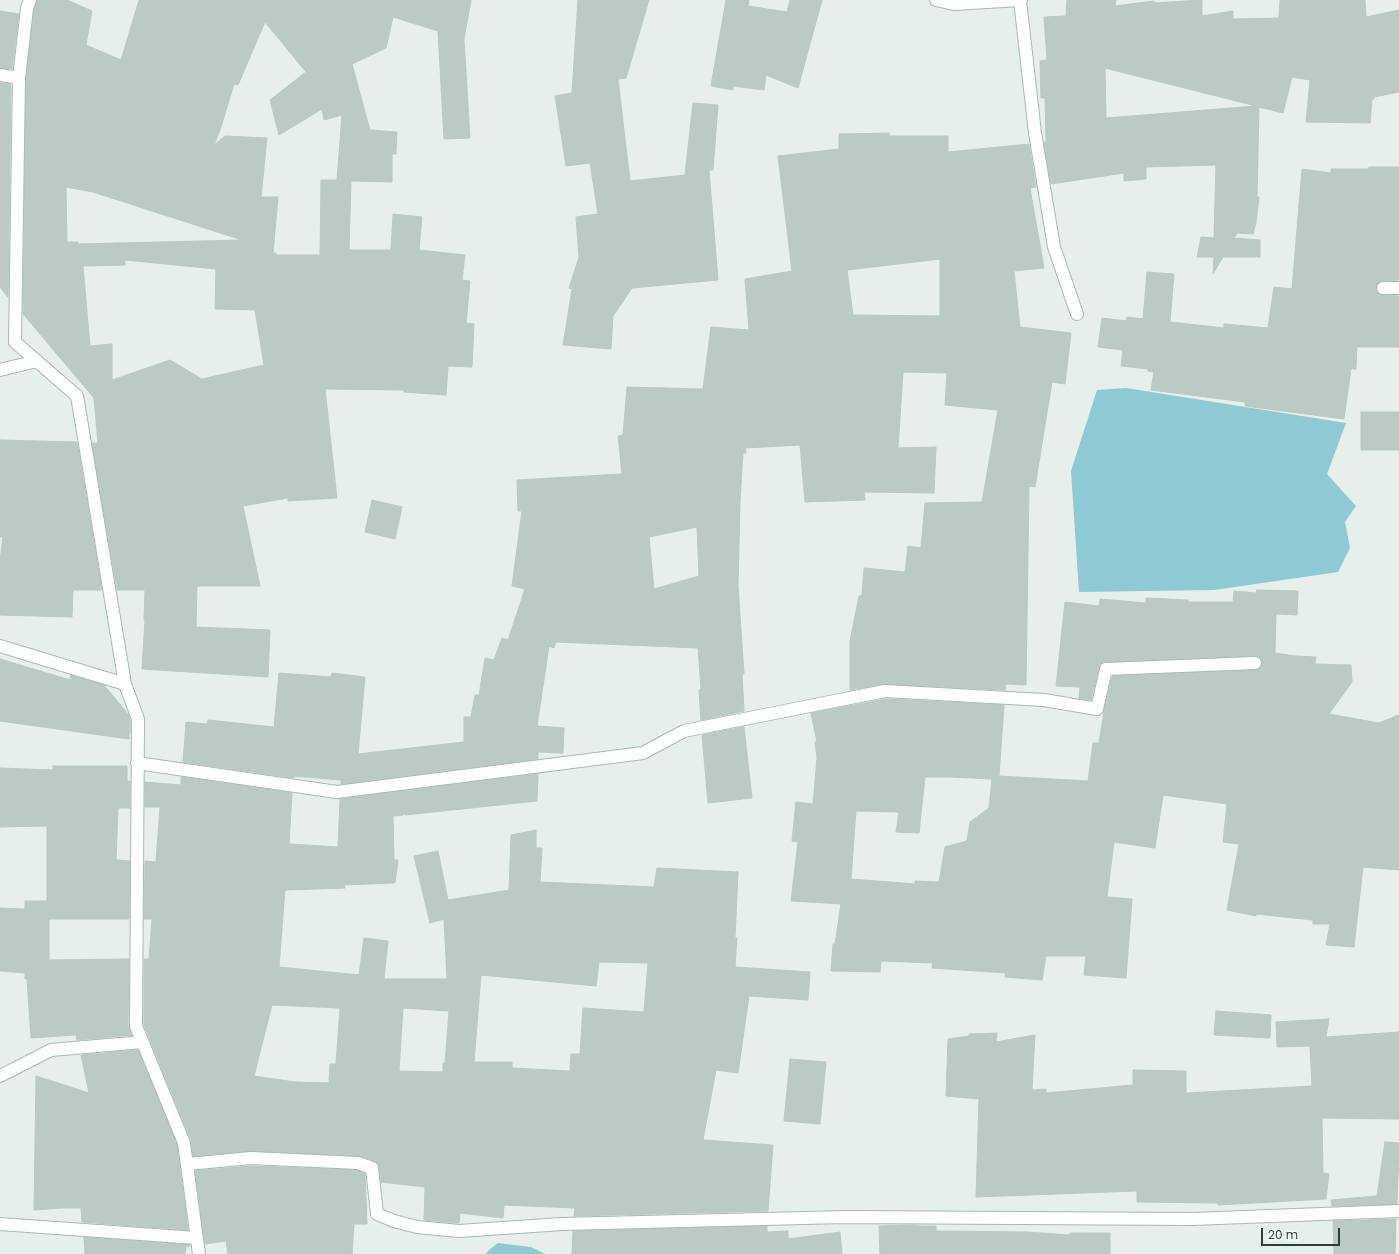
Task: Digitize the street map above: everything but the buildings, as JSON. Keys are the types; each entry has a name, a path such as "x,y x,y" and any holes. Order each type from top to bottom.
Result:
{"street":[{"path":"30,0 27,8 19,78 15,342 77,396 125,684 138,720 136,1026 184,1143 199,1254"},
{"path":"936,0 954,4 1020,0 1035,132 1054,247 1077,314"},
{"path":"0,75 19,78"},
{"path":"1383,288 1399,288"},
{"path":"0,370 37,361"},
{"path":"0,646 125,684"},
{"path":"137,763 337,792 643,753 684,731 885,691 1044,700 1097,709 1106,669 1256,662"},
{"path":"0,1076 51,1050 143,1042"},
{"path":"188,1164 251,1158 358,1163 372,1168 377,1214 417,1228 459,1231 562,1224 845,1217 1193,1219 1399,1211"},
{"path":"0,1224 196,1238"}],"water":[{"path":"1126,388 1346,423 1327,474 1356,506 1345,522 1350,548 1338,572 1214,590 1079,592 1071,471 1097,390"},
{"path":"498,1243 531,1247 545,1254 486,1254"}]}
